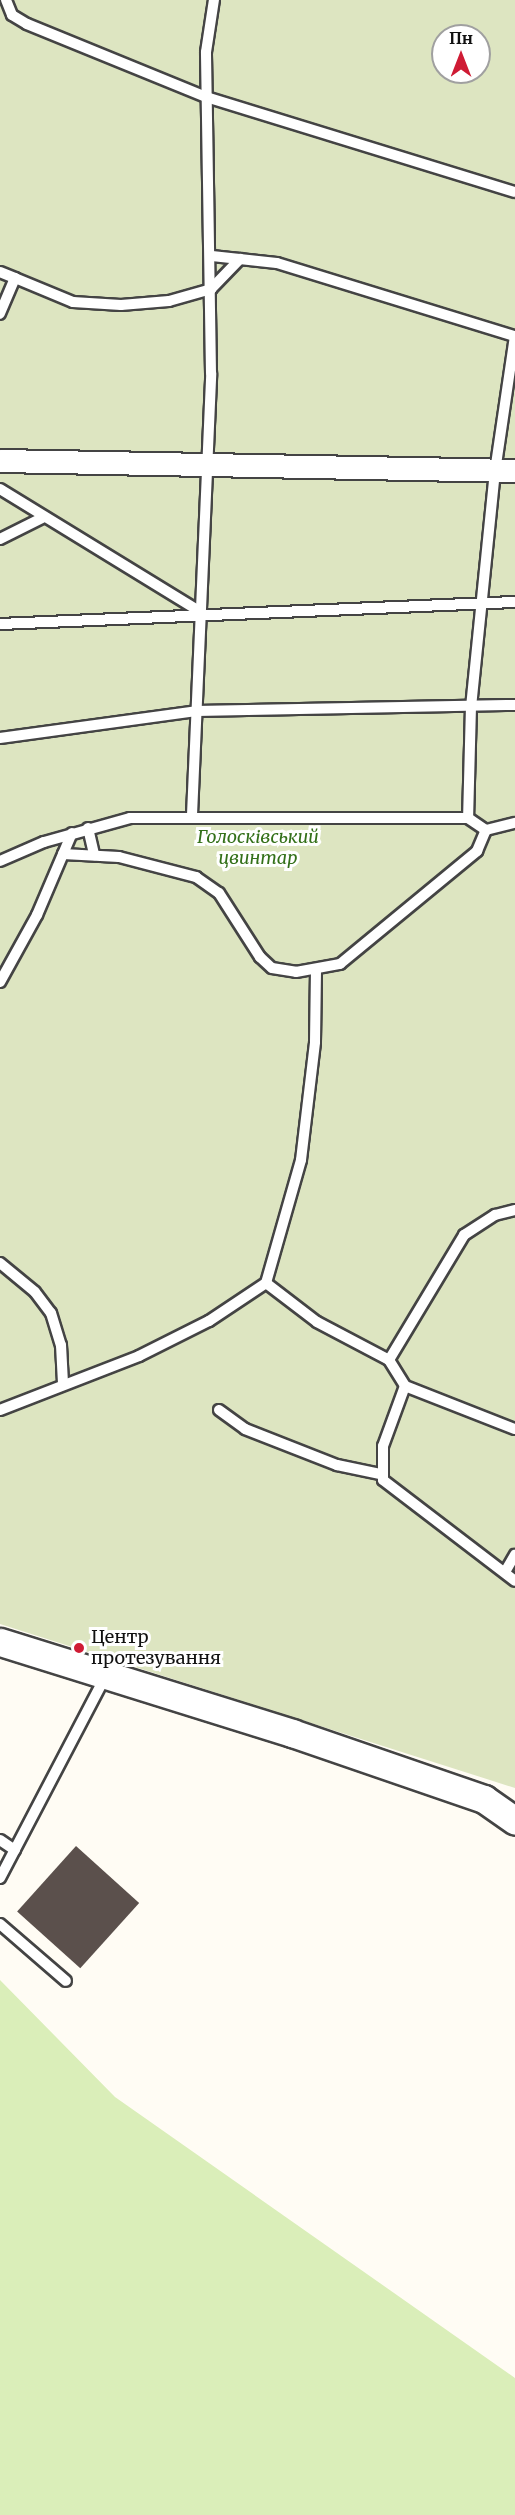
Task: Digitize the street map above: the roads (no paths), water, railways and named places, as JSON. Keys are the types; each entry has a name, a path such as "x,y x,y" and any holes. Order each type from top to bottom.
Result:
{"street":[{"path":"0,461 505,471"},
{"path":"0,1642 292,1732 515,1810"},
{"path":"484,1799 515,1821"}],"lane":[{"path":"6,0 12,15 27,24 206,97 515,192"},
{"path":"192,815 207,466 212,256 206,97 207,42 214,0"},
{"path":"212,256 277,263 515,336 505,471 482,603 471,706 468,818"},
{"path":"0,272 73,302 121,305 170,301 211,288 240,259"},
{"path":"0,314 15,278"},
{"path":"0,489 42,518 199,612"},
{"path":"0,539 42,518"},
{"path":"0,624 199,612 515,602"},
{"path":"0,738 196,711 515,705"},
{"path":"0,861 72,833 130,818 192,815 468,818 486,830 515,824"},
{"path":"88,828 94,855"},
{"path":"63,854 94,855 196,876 219,892 248,943 272,968 315,971 340,964 444,880 477,850 486,830"},
{"path":"0,982 37,915 72,833"},
{"path":"0,1410 63,1383 139,1356 217,1316 266,1283 300,1160 315,1042 315,971"},
{"path":"389,1360 464,1235 495,1215 515,1210"},
{"path":"0,1263 35,1292 51,1313 61,1345 63,1383"},
{"path":"266,1283 317,1322 389,1360 405,1386 515,1429"},
{"path":"380,1474 383,1446 405,1386"},
{"path":"219,1410 245,1429 337,1466 380,1474 405,1500 515,1581"},
{"path":"505,1572 515,1555"},
{"path":"0,1878 106,1675"},
{"path":"0,1840 15,1850"},
{"path":"0,1924 66,1981"}],"place":[{"name":"Центр протезування","path":"79,1648"}],"park label":[{"name":"Голосківський цвинтар","path":"258,848"}]}
